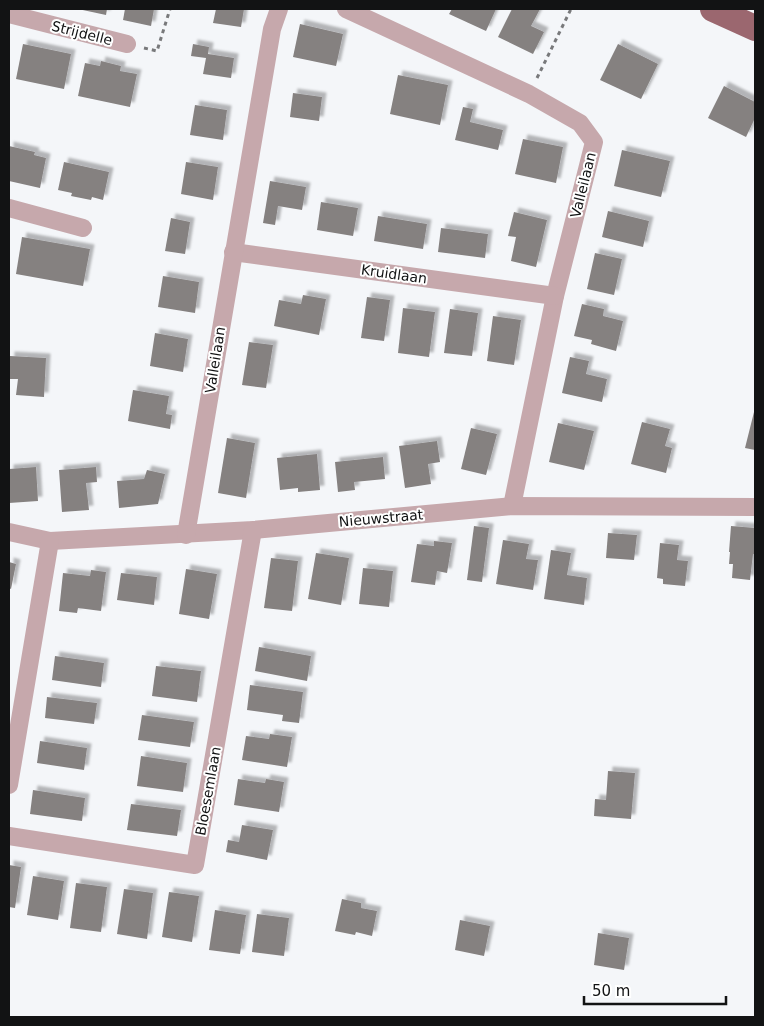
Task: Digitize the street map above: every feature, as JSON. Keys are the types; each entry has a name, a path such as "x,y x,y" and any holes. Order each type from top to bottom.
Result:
{"main road":[{"path":"713,9 755,28"}],"street":[{"name":"Valleilaan","path":"186,535 272,29 279,9"},
{"name":"Valleilaan","path":"346,9 530,94 580,123 594,142 555,296 512,506"},
{"name":"Strijdelle","path":"9,14 127,44"},
{"path":"9,208 83,228"},
{"name":"Kruidlaan","path":"234,252 555,296"},
{"name":"Nieuwstraat","path":"9,532 50,541 252,530 512,506 755,507"},
{"name":"Bloesemlaan","path":"9,836 195,865 252,530"},
{"path":"9,785 50,541"}],"path":[{"path":"127,44 157,51 170,9"},
{"path":"530,94 571,9"}],"building":[{"path":"78,9 107,9 106,15"},
{"path":"125,9 154,9 151,26 123,20"},
{"path":"216,9 244,9 241,27 213,23"},
{"path":"452,9 496,9 486,31 449,14"},
{"path":"512,9 540,9 531,26 544,32 533,54 498,37"},
{"path":"300,24 343,34 336,66 293,57"},
{"path":"23,44 71,54 64,89 16,79"},
{"path":"193,44 209,47 208,54 234,58 231,78 203,74 206,58 191,56"},
{"path":"618,44 658,64 641,99 600,80"},
{"path":"101,61 121,66 120,71 137,74 130,107 78,96 85,63 100,66"},
{"path":"398,75 448,85 440,125 390,114"},
{"path":"724,86 755,102 755,118 746,137 708,118"},
{"path":"293,93 322,97 319,121 290,117"},
{"path":"195,105 227,110 223,140 190,135"},
{"path":"463,107 473,109 470,122 503,130 498,150 455,140"},
{"path":"523,139 563,147 556,183 515,174"},
{"path":"9,146 35,152 34,155 46,158 40,188 9,181"},
{"path":"622,150 670,161 661,197 614,186"},
{"path":"64,162 109,172 103,200 92,197 91,200 71,196 72,193 58,190"},
{"path":"186,162 218,167 213,200 181,194"},
{"path":"270,181 306,187 302,210 278,206 275,225 263,223"},
{"path":"321,202 358,208 353,236 317,230"},
{"path":"608,211 649,221 643,247 602,237"},
{"path":"514,212 547,220 536,267 511,261 516,237 508,236"},
{"path":"378,216 427,224 423,249 374,241"},
{"path":"171,218 190,222 185,254 165,251"},
{"path":"441,228 488,234 485,258 438,252"},
{"path":"22,237 90,249 83,286 16,274"},
{"path":"595,253 622,259 614,295 587,289"},
{"path":"163,276 199,282 195,313 158,307"},
{"path":"303,295 326,299 319,335 274,326 279,300 301,304"},
{"path":"367,297 390,300 384,341 361,338"},
{"path":"582,304 604,309 603,316 623,321 616,351 591,344 592,340 574,336"},
{"path":"403,308 435,312 429,357 398,353"},
{"path":"450,309 478,313 472,356 444,353"},
{"path":"493,316 521,320 514,365 487,361"},
{"path":"155,333 188,339 183,372 150,366"},
{"path":"249,342 273,345 266,388 242,385"},
{"path":"10,356 46,358 44,397 16,395 18,379 9,379"},
{"path":"570,357 589,361 586,374 607,379 602,402 562,393"},
{"path":"133,390 169,396 166,414 172,415 170,429 128,421"},
{"path":"755,408 755,450 745,448"},
{"path":"642,422 670,429 665,446 672,448 666,473 631,464"},
{"path":"558,423 594,431 584,470 549,462"},
{"path":"471,428 497,434 486,475 461,469"},
{"path":"227,438 255,443 246,498 218,493"},
{"path":"437,441 440,462 428,464 431,484 405,488 399,446"},
{"path":"317,454 320,490 298,492 298,488 280,490 277,458"},
{"path":"383,457 385,479 354,482 355,490 338,492 335,462"},
{"path":"36,467 38,501 9,503 9,469"},
{"path":"96,467 97,482 86,483 89,510 62,512 59,470"},
{"path":"147,470 165,474 158,504 119,508 117,481 144,479"},
{"path":"474,526 489,528 482,582 467,580"},
{"path":"731,526 755,528 755,554 753,554 750,580 732,578 733,564 729,564"},
{"path":"608,533 637,535 634,560 606,558"},
{"path":"503,540 529,544 526,559 538,560 533,590 496,584"},
{"path":"434,541 452,543 447,573 437,571 435,585 411,582 417,544 434,546"},
{"path":"660,543 679,545 677,560 688,561 685,586 663,584 663,579 657,578"},
{"path":"551,550 571,553 567,575 587,578 584,605 544,599"},
{"path":"316,553 349,558 341,605 308,599"},
{"path":"271,558 298,561 292,611 264,608"},
{"path":"9,562 16,564 11,589 9,588"},
{"path":"363,568 393,571 389,607 359,604"},
{"path":"186,569 217,574 209,619 179,614"},
{"path":"91,570 106,572 101,611 78,608 77,613 59,611 63,573 90,576"},
{"path":"121,573 157,577 154,605 117,600"},
{"path":"259,647 311,656 307,681 255,671"},
{"path":"55,656 104,663 101,687 52,680"},
{"path":"156,666 201,671 197,702 152,696"},
{"path":"250,685 303,692 299,723 282,721 283,715 247,710"},
{"path":"47,697 97,703 94,724 45,718"},
{"path":"142,715 194,722 190,747 138,740"},
{"path":"270,734 292,737 287,767 242,760 246,736 269,739"},
{"path":"40,741 87,748 84,770 37,763"},
{"path":"141,756 187,763 183,792 137,786"},
{"path":"608,771 635,773 631,819 594,816 595,799 606,800"},
{"path":"238,779 265,783 266,779 284,782 279,812 234,805"},
{"path":"33,790 85,798 82,821 30,814"},
{"path":"131,804 181,810 177,836 127,830"},
{"path":"242,825 273,830 267,860 226,852 228,840 239,842"},
{"path":"9,865 21,867 15,908 9,907"},
{"path":"33,876 64,881 58,920 27,915"},
{"path":"76,883 107,887 101,932 70,928"},
{"path":"124,889 153,893 147,939 117,934"},
{"path":"169,892 199,896 192,942 162,937"},
{"path":"342,899 361,903 361,908 377,911 372,936 356,932 355,935 335,931"},
{"path":"215,910 246,915 240,954 209,950"},
{"path":"257,914 289,918 284,956 252,952"},
{"path":"460,920 490,926 484,956 455,950"},
{"path":"598,933 629,938 624,970 594,965"}]}
